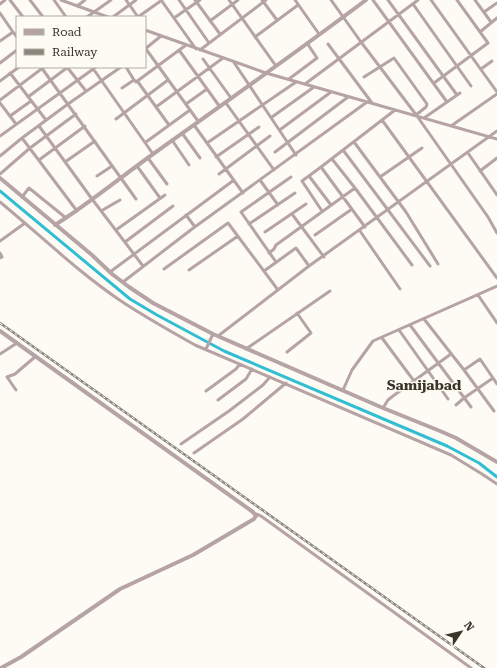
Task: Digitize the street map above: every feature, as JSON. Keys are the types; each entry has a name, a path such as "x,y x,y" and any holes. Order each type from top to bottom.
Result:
{"street":[{"path":"0,4 5,0"},
{"path":"10,0 21,16"},
{"path":"30,0 42,16"},
{"path":"54,0 65,16"},
{"path":"61,0 105,16"},
{"path":"77,6 85,0"},
{"path":"88,16 111,0"},
{"path":"126,0 137,16"},
{"path":"114,16 136,0"},
{"path":"139,16 161,0 198,49"},
{"path":"179,0 209,43"},
{"path":"229,0 276,66"},
{"path":"210,21 238,0"},
{"path":"295,0 319,34"},
{"path":"331,0 488,217 497,233"},
{"path":"55,224 77,211 172,140 226,103 366,0"},
{"path":"372,0 447,102"},
{"path":"388,0 457,95"},
{"path":"305,84 418,0"},
{"path":"431,0 497,93 451,126"},
{"path":"434,83 488,44 457,0"},
{"path":"475,0 491,22"},
{"path":"484,12 497,3 495,0"},
{"path":"174,18 197,1 220,34"},
{"path":"198,49 209,43 264,1 277,20"},
{"path":"413,4 471,86"},
{"path":"255,37 298,5"},
{"path":"0,13 16,36"},
{"path":"480,32 497,18"},
{"path":"146,30 266,73 497,139"},
{"path":"0,41 13,32"},
{"path":"146,48 161,36"},
{"path":"289,79 317,58 307,43"},
{"path":"328,44 372,103"},
{"path":"122,88 158,66 186,45"},
{"path":"146,50 186,104 207,143 243,193"},
{"path":"180,50 220,107"},
{"path":"0,63 16,51"},
{"path":"156,107 223,58"},
{"path":"364,77 392,58 395,59 427,104 426,107 416,116"},
{"path":"202,59 232,98"},
{"path":"233,61 296,155"},
{"path":"480,69 492,61"},
{"path":"0,80 18,68"},
{"path":"0,100 42,68 136,199"},
{"path":"28,97 67,68"},
{"path":"69,68 86,91"},
{"path":"0,136 94,68 154,154"},
{"path":"0,156 46,120 119,68"},
{"path":"127,68 169,125"},
{"path":"10,73 46,120"},
{"path":"116,118 168,80"},
{"path":"207,143 296,82"},
{"path":"272,117 314,87"},
{"path":"186,104 207,88"},
{"path":"281,129 332,92"},
{"path":"424,118 460,92"},
{"path":"275,152 348,96"},
{"path":"10,116 31,101"},
{"path":"123,282 195,227 367,102"},
{"path":"0,103 16,124"},
{"path":"226,103 256,147 274,170"},
{"path":"146,142 190,110"},
{"path":"322,211 302,181 395,110"},
{"path":"0,174 30,148 76,114"},
{"path":"382,120 497,278"},
{"path":"39,126 143,266"},
{"path":"39,160 84,126"},
{"path":"216,157 258,127"},
{"path":"218,336 309,266 324,257 497,131"},
{"path":"182,133 200,158"},
{"path":"219,174 270,136"},
{"path":"22,138 77,211"},
{"path":"172,140 189,165"},
{"path":"65,162 95,141"},
{"path":"354,142 399,202 438,264"},
{"path":"380,177 422,148"},
{"path":"343,150 430,266"},
{"path":"468,152 497,195"},
{"path":"148,158 167,184"},
{"path":"480,171 497,158"},
{"path":"332,159 412,264"},
{"path":"97,176 112,166"},
{"path":"138,166 160,198"},
{"path":"321,167 365,227"},
{"path":"309,176 331,205"},
{"path":"276,262 241,212 291,177"},
{"path":"0,178 110,272 153,303 183,320 213,336 218,336 383,408 440,431 496,459"},
{"path":"110,272 234,180"},
{"path":"260,180 278,205"},
{"path":"22,197 29,188 66,218"},
{"path":"269,253 276,245 355,188"},
{"path":"249,224 295,193"},
{"path":"116,230 165,195"},
{"path":"101,211 120,200"},
{"path":"0,202 91,278 121,300 166,329 240,364 451,455 497,484"},
{"path":"265,232 306,204"},
{"path":"125,242 173,206"},
{"path":"315,234 352,209"},
{"path":"292,214 324,257"},
{"path":"186,215 195,227"},
{"path":"0,241 25,223"},
{"path":"164,269 228,223 278,290"},
{"path":"360,231 400,289"},
{"path":"189,270 238,236"},
{"path":"264,271 296,248 309,266"},
{"path":"0,253 2,257 0,258"},
{"path":"343,390 352,370 372,341 382,338 497,286"},
{"path":"246,348 330,291"},
{"path":"478,294 497,323"},
{"path":"287,352 311,333 297,313"},
{"path":"424,319 464,370 494,412"},
{"path":"410,325 471,407"},
{"path":"399,330 448,399"},
{"path":"0,331 256,514 268,520 471,668"},
{"path":"206,348 213,336"},
{"path":"382,338 414,380"},
{"path":"0,354 17,343"},
{"path":"383,408 388,400 393,396 451,354"},
{"path":"16,390 7,377 15,374 36,356"},
{"path":"464,370 480,359 497,384"},
{"path":"206,392 236,369 240,364"},
{"path":"218,400 246,379 252,369"},
{"path":"181,444 267,382 270,377"},
{"path":"456,405 493,378"},
{"path":"194,453 243,419 286,383"},
{"path":"1,668 20,657 120,589 193,555 254,519 256,514"}],"waterway":[{"path":"0,191 130,299 157,315 224,351 447,446 479,463 497,477"}],"railway":[{"path":"0,323 484,668"}],"district":[{"name":"Samijabad","path":"424,385"}]}
